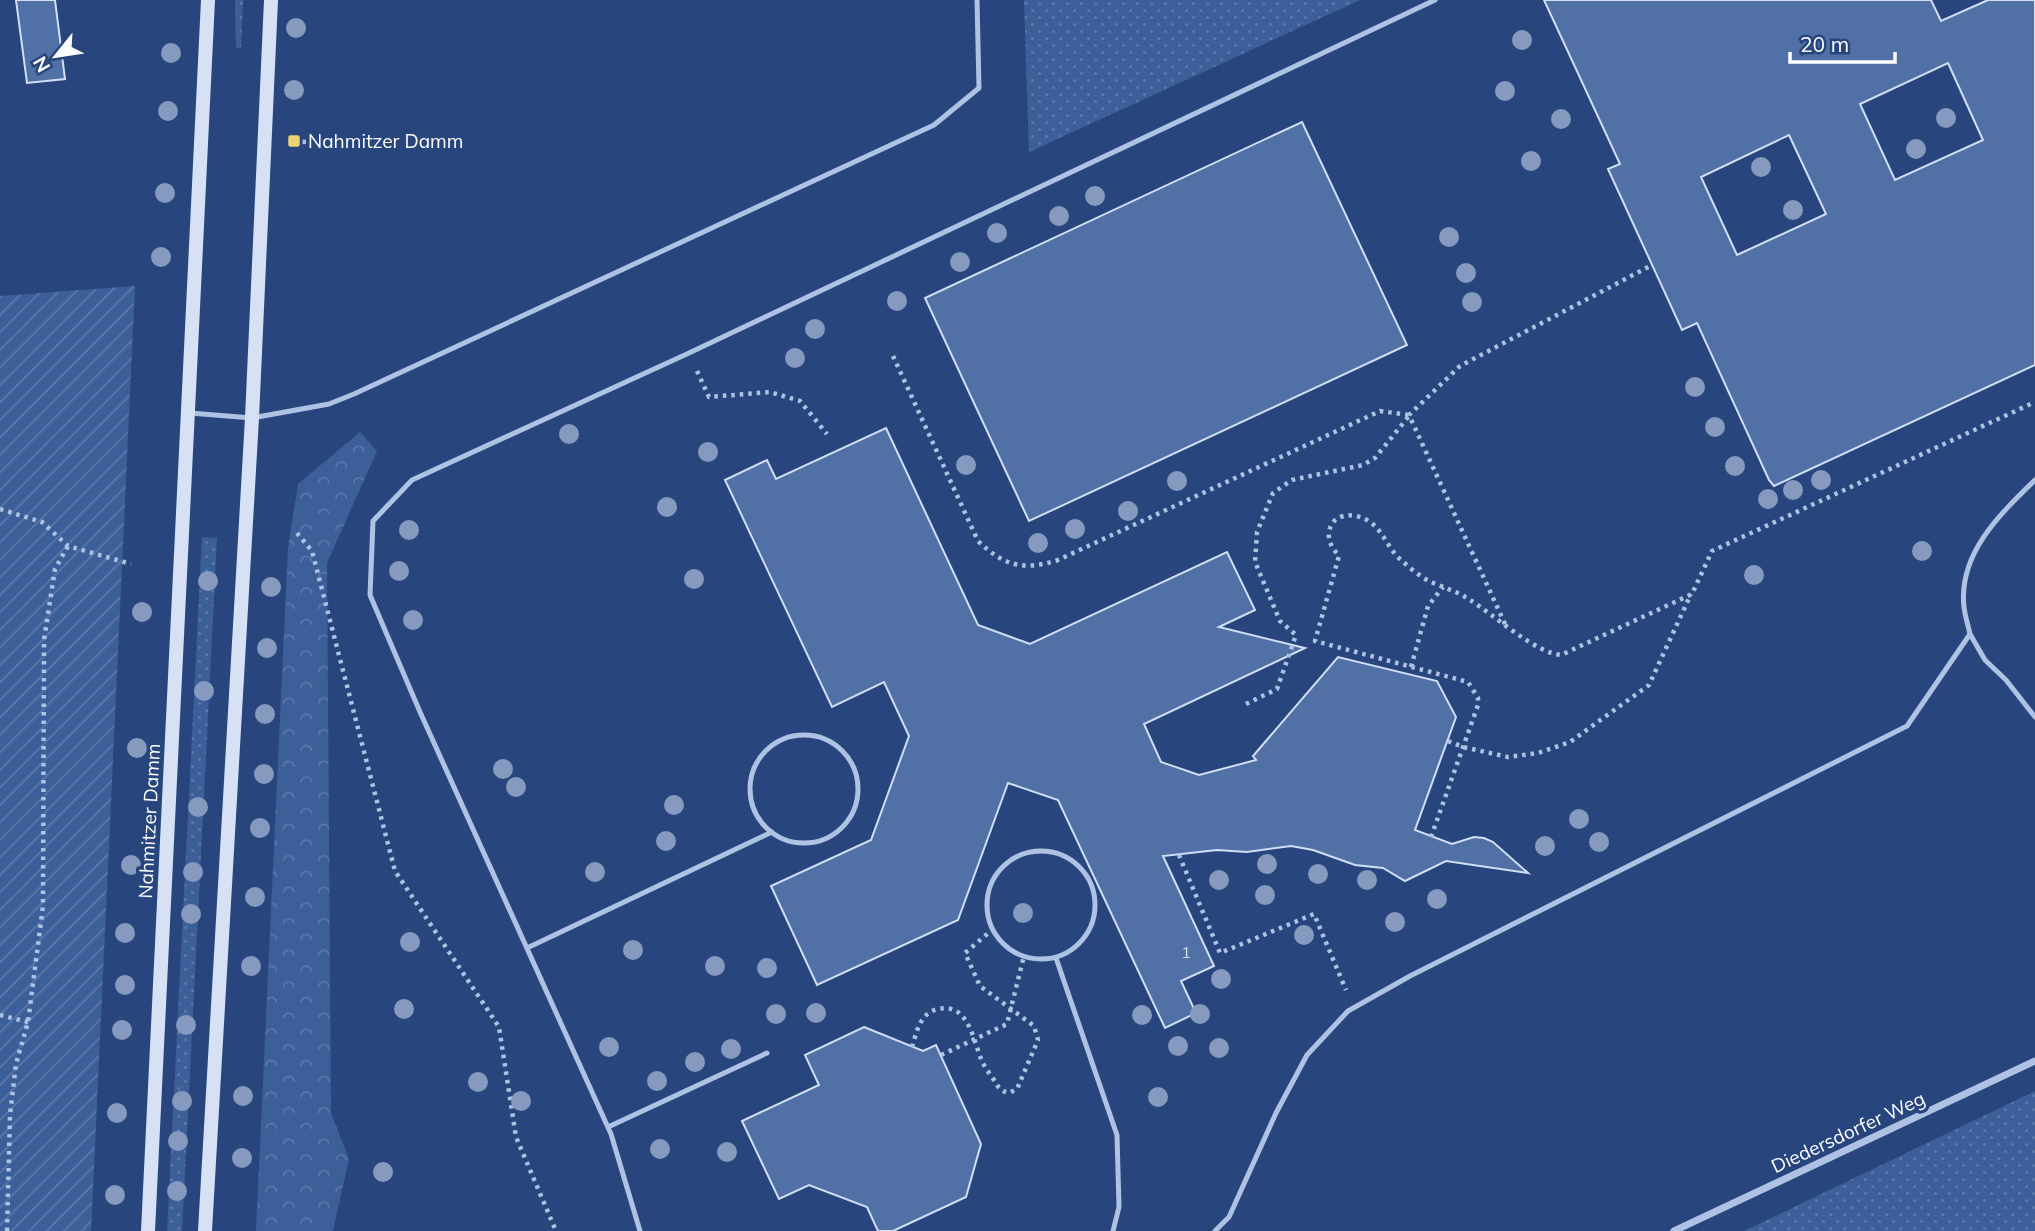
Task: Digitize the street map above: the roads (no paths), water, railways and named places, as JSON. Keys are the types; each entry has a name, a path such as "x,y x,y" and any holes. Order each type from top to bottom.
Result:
{"main road":[{"name":"Nahmitzer Damm","path":"148,1231 208,0"},
{"path":"205,1231 253,418 271,0"}],"street":[{"name":"Diedersdorfer Weg","path":"1674,1231 2035,1061"}],"lane":[{"path":"188,413 253,418 329,404 934,125 979,88 977,0"},
{"path":"640,1231 608,1127 420,712 370,595 373,521 412,480 688,354 1435,0"},
{"path":"2035,480 2007,507 1971,559 1965,579 1964,607 1970,634 1985,660 2006,680 2035,717"},
{"path":"1214,1231 1229,1217 1276,1113 1307,1055 1353,1007 1435,963 1907,726 1970,634"},
{"path":"796,734 814,735 831,741 845,753 855,768 859,785 857,803 850,819 838,832 822,841 788,841 772,832 759,819 751,802 750,784 754,767 764,751 779,740 796,734"},
{"path":"527,948 772,832"},
{"path":"1043,851 1060,854 1074,862 1086,875 1093,890 1096,907 1093,924 1084,939 1072,950 1056,958 1038,960 1004,945 993,929 987,912 988,892 996,875 1009,862 1026,853 1043,851"},
{"path":"1056,958 1117,1135 1119,1207 1113,1231"},
{"path":"608,1127 767,1053"}],"place":[{"name":"Nahmitzer Damm","path":"294,141"}]}
